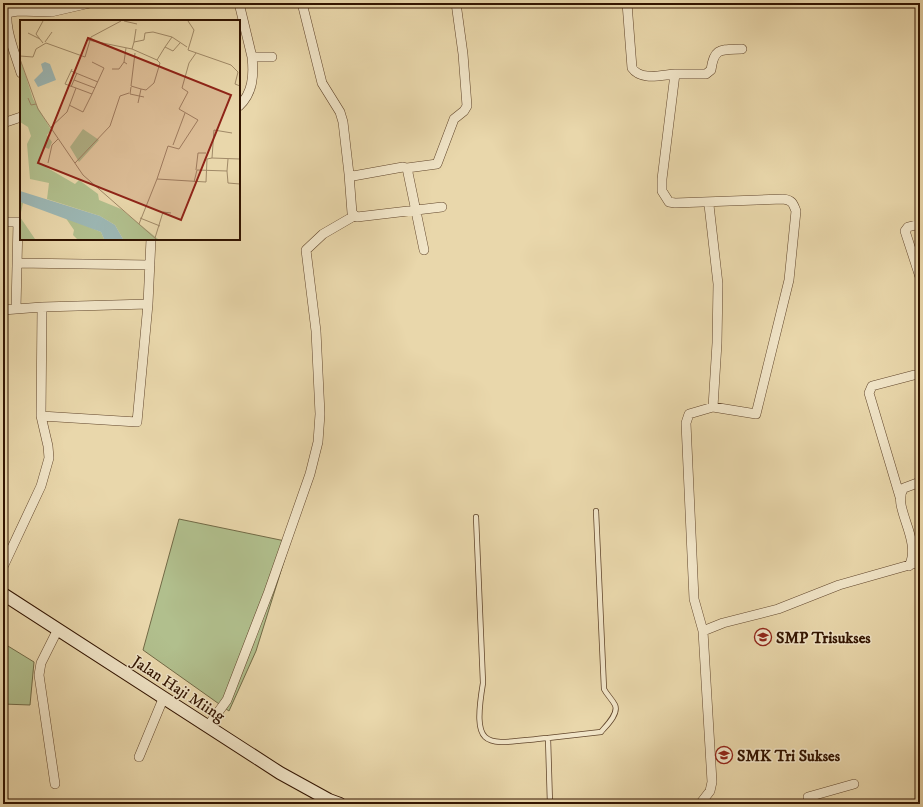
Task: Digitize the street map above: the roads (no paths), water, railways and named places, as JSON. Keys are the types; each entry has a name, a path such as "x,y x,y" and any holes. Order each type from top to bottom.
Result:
{"main road":[{"name":"Jalan Haji Miing","path":"3,594 163,699 208,726 280,773 329,800 340,804"}],"street":[{"path":"8,3 6,13 7,29 20,70"},
{"path":"6,13 18,11 52,12 90,3"},
{"path":"239,3 252,57 254,73 252,85 240,104"},
{"path":"302,3 322,83 340,112 343,122 354,216"},
{"path":"349,174 353,176 403,167 407,168 437,164 454,119 464,111 467,106 463,54 456,3"},
{"path":"627,3 632,68 635,74 644,76 706,74 712,70 713,57 716,53 721,50 742,49"},
{"path":"252,57 272,57"},
{"path":"675,74 662,179 662,191 669,202 675,204 789,200 793,202 796,211 789,280 756,414 713,407 689,414 686,423 694,599 702,632 712,782 710,791 700,804"},
{"path":"3,123 20,117"},
{"path":"407,168 424,250"},
{"path":"707,202 709,205 718,284 717,343 713,407"},
{"path":"208,726 227,700 236,678 269,591 310,474 318,442 320,414 316,331 306,250 323,234 354,216 357,217 442,207"},
{"path":"920,213 920,224 908,226 905,231 920,277"},
{"path":"3,222 19,222 16,309"},
{"path":"41,416 137,422 148,304 151,240"},
{"path":"17,263 150,266"},
{"path":"3,310 42,307 148,304"},
{"path":"3,566 41,486 49,458 48,446 41,416 42,307"},
{"path":"909,566 913,560 915,551 869,393 872,386 914,375"},
{"path":"900,497 904,488 920,482"},
{"path":"702,632 722,623 778,609 839,585 920,562"},
{"path":"55,784 39,675 41,663 58,629"},
{"path":"139,757 163,699"},
{"path":"810,804 808,797 854,784"}],"lane":[{"path":"476,518 484,683 479,709 480,730 484,738 495,742 601,732 612,719 616,710 615,705 604,688 596,511"},
{"path":"548,738 550,804"}],"place":[{"name":"SMP Trisukses","path":"763,637"},
{"name":"SMK Tri Sukses","path":"724,755"}]}
